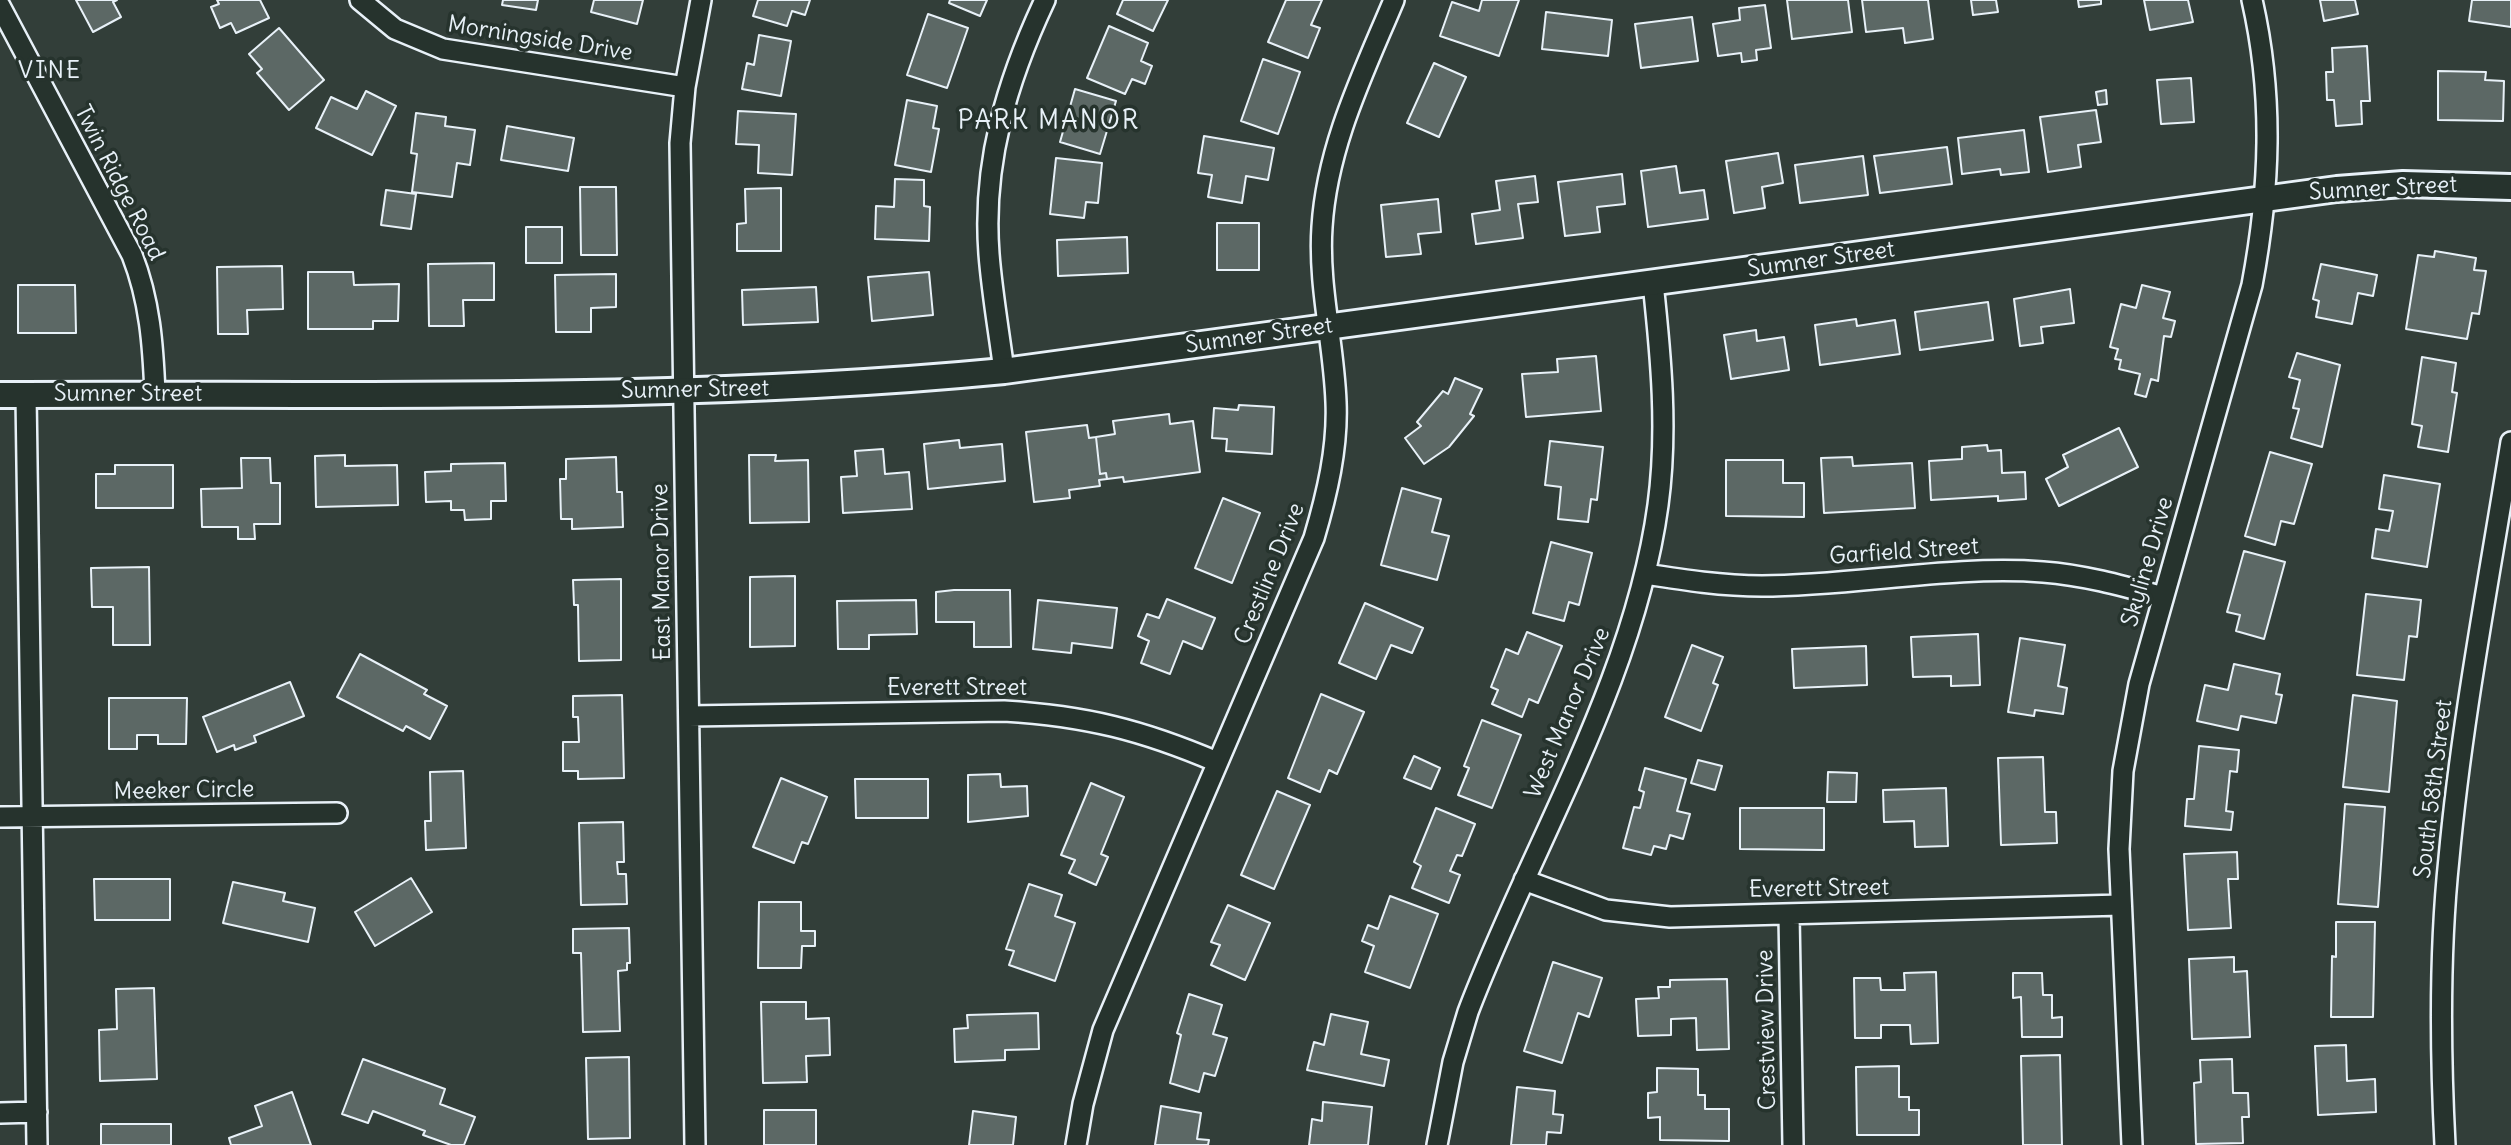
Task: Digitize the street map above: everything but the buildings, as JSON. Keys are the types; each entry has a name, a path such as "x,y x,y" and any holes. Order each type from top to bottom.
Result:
{"street":[{"name":"Morningside Drive","path":"360,0 395,29 443,50 685,87"},
{"name":"East Manor Drive","path":"695,1145 680,144 685,87 701,0"},
{"path":"1004,371 989,254 988,201 994,147 1006,95 1045,0"},
{"name":"Crestline Drive","path":"1076,1145 1083,1104 1103,1030 1314,538 1327,494 1334,450 1336,404 1322,272 1321,228 1326,184 1347,113 1394,0"},
{"name":"Skyline Drive","path":"2132,1145 2121,905 2123,771 2137,695 2163,597 2252,285 2266,198 2269,135 2265,75 2252,0"},
{"name":"Twin Ridge Road","path":"0,5 132,255 145,288 152,323 155,394"},
{"name":"Sumner Street","path":"0,395 684,391 884,382 1004,371 2266,198 2403,184 2511,187"},
{"name":"West Manor Drive","path":"1437,1145 1446,1090 1461,1031 1618,664 1646,574 1658,505 1664,438 1663,370 1653,283"},
{"path":"26,395 37,1145"},
{"name":"South 58th Street","path":"2445,1145 2441,1079 2442,973 2448,860 2460,754 2511,442"},
{"name":"Garfield Street","path":"1646,574 1713,584 1763,586 1990,571 2043,572 2102,581 2163,597"},
{"name":"Everett Street","path":"689,716 1004,711 1055,714 1128,729 1217,762"},
{"name":"Meeker Circle","path":"32,818 337,813"},
{"path":"0,817 32,818"},
{"name":"Everett Street","path":"1524,880 1577,901 1627,914 1670,917 2121,905"},
{"name":"Crestview Drive","path":"1789,915 1793,1145"},
{"path":"0,1113 37,1112"}],"district":[{"name":"VINE","path":"50,71"},
{"name":"PARK MANOR","path":"1049,122"}]}
